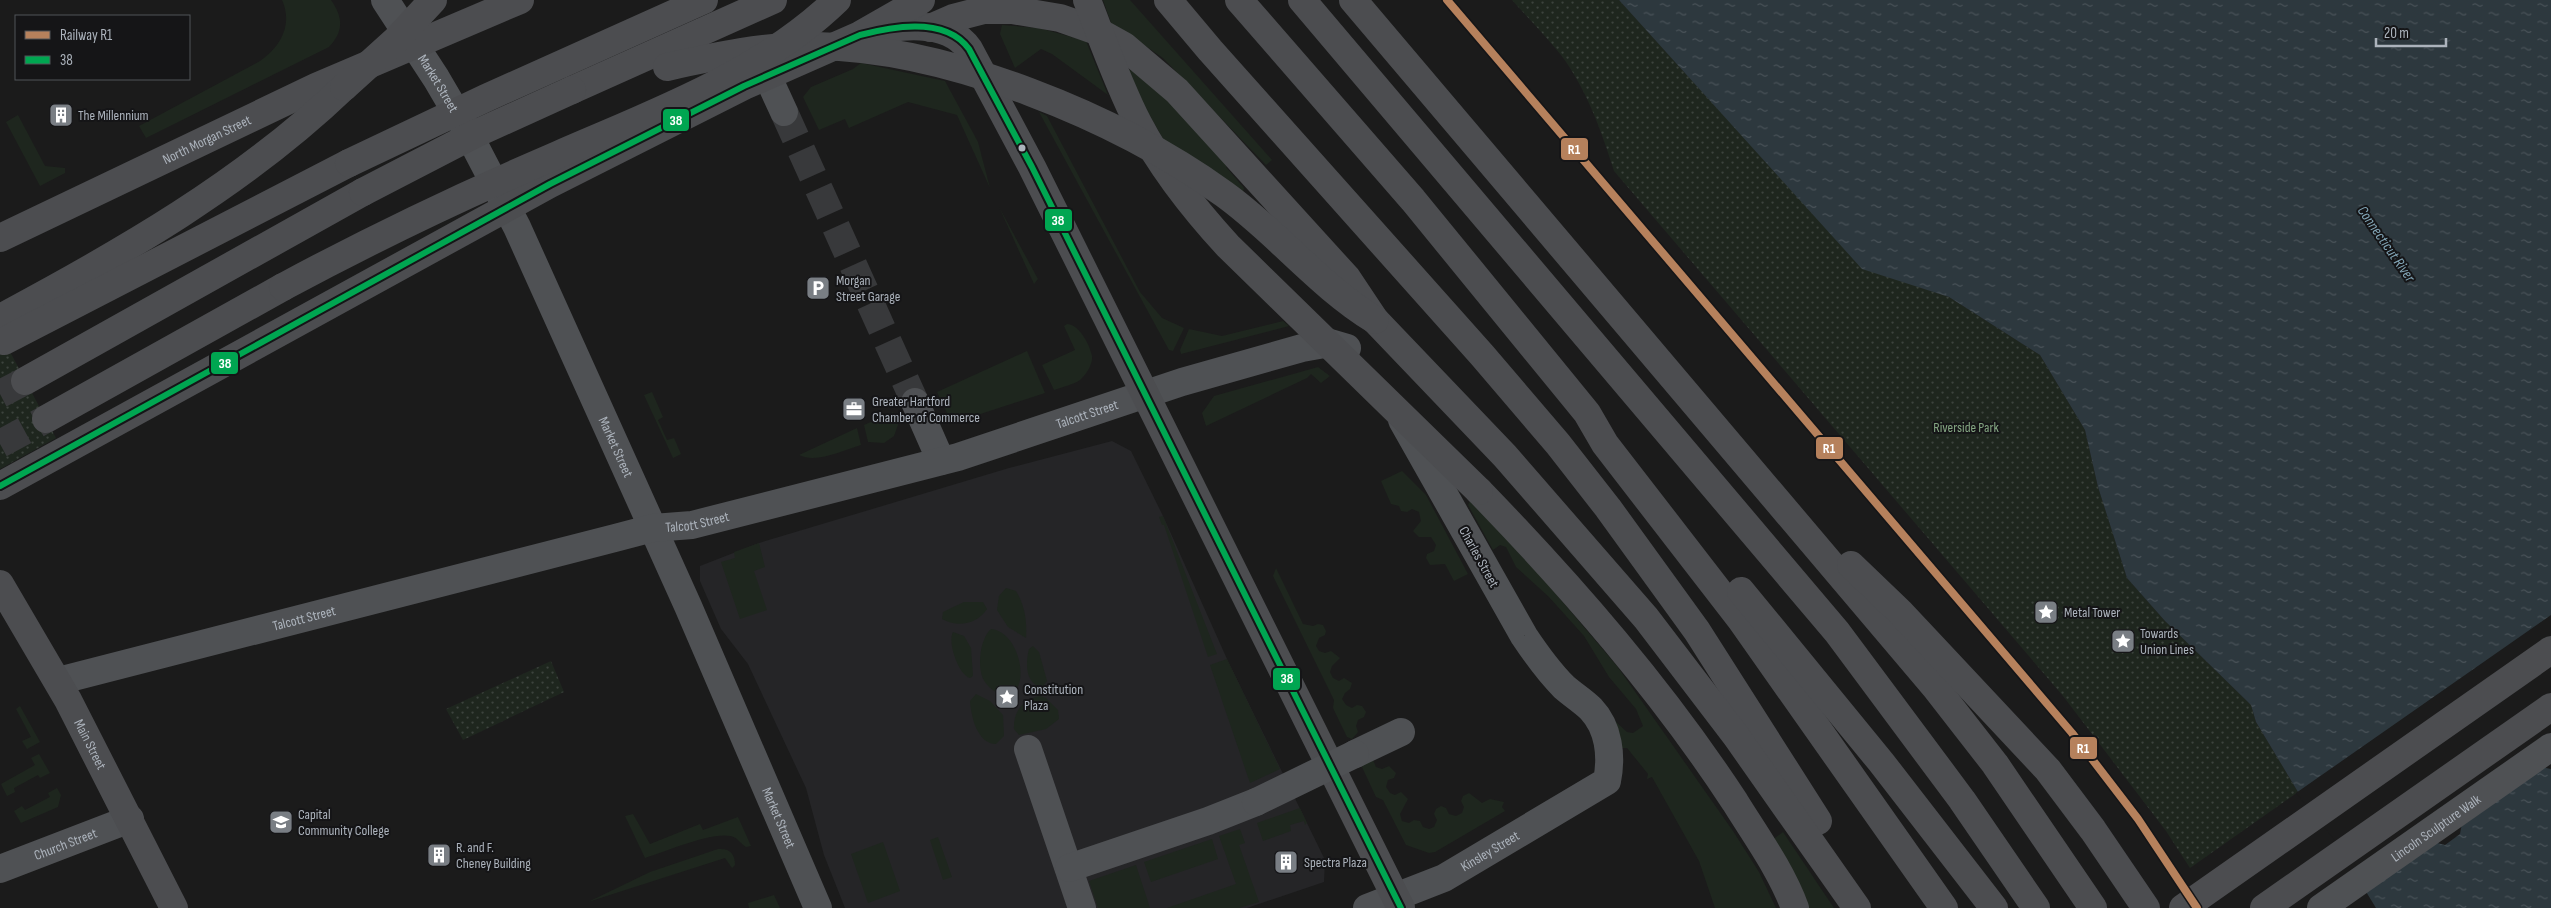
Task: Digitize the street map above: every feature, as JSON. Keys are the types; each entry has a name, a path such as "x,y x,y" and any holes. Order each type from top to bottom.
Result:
{"main road":[{"path":"344,87 410,0"},
{"path":"2,329 92,266 203,199 242,172 306,122 396,40 433,0"},
{"name":"North Morgan Street","path":"0,238 316,87 520,0"},
{"path":"2,329 478,102 704,0"},
{"path":"25,381 363,192 475,134 773,0"},
{"path":"46,419 283,287 424,214 730,77 786,41 837,0"},
{"path":"0,486 507,207 767,75 860,35 921,0"},
{"path":"1087,0 1138,123 1162,164 1196,210 1228,246 1479,491 1543,558 1642,673 1702,754 1743,816 1769,857 1794,908"},
{"path":"1168,0 1210,50 1482,355 1558,444 1697,631 1874,908"},
{"path":"1239,0 1413,200 1587,413 1605,444 1742,620 1944,908"},
{"path":"1302,0 1837,632 1957,793 2036,908"},
{"path":"1354,0 1964,723 2029,813 2093,908"},
{"path":"930,28 972,12 999,9 1060,18 1097,31 1129,50 1160,75 1238,157 1347,278 1376,320 1443,389 1553,509 1668,645 1799,823 1857,908"},
{"path":"860,35 894,28 930,28 956,37 969,50 1032,166 1398,903"},
{"path":"572,90 708,58 776,47 853,48 893,53 930,62 1055,102 1106,124 1159,152 1202,179 1244,209 1341,297 1376,320"},
{"path":"1587,413 1615,436 1887,770 1994,908"},
{"path":"1815,545 1841,559 1872,583 2028,749 2088,822 2146,908"},
{"name":"Main Street","path":"0,584 58,681 174,908"},
{"path":"2182,908 2551,650"},
{"path":"2264,908 2551,707"}],"street":[{"name":"Market Street","path":"385,0 467,131 507,207 653,528 818,908"},
{"path":"767,75 784,112"},
{"name":"Talcott Street","path":"58,681 653,528 692,525 941,461 1182,382 1302,348 1330,343"},
{"name":"Charles Street","path":"1330,343 1350,349 1382,387 1524,636 1547,668 1592,710 1600,721 1609,750 1610,765 1607,781"},
{"path":"915,402 941,461"},
{"path":"1069,868 1208,821 1256,802 1401,732"},
{"name":"Lincoln Sculpture Walk","path":"2321,908 2551,747"},
{"path":"1028,749 1082,908"},
{"name":"Kinsley Street","path":"1367,908 1398,903 1444,878 1607,781"},
{"name":"Church Street","path":"0,869 130,819"}],"shaded area":[{"name":"Constitution Plaza","path":"1112,441 1131,451 1163,516 1227,659 1325,860 1324,882 1247,908 845,908 824,855 806,788 748,664 721,629 700,581 700,566 759,543 1009,468"}],"green space":[{"path":"282,0 331,0 338,12 340,24 337,35 329,47 146,138 139,126 260,61 274,49 283,34 285,26 285,9"},
{"path":"1103,0 1130,0 1272,160 1266,165 1163,58 1125,32 1114,31"},
{"name":"Riverside Park","path":"1512,0 1619,0 1862,268 1949,297 2040,355 2085,430 2098,487 2127,578 2165,621 2251,705 2256,722 2298,792 2190,868 2166,831 2063,696 1614,171 1586,96 1570,68 1561,55"},
{"path":"1002,25 1039,28 1086,41 1108,95 1052,54 1041,49 1015,68 1000,34"},
{"path":"861,63 945,81 978,142 990,188 957,115 908,102 849,128 845,119 819,130 803,97 811,87 853,69"},
{"path":"1128,69 1146,78 1229,164 1226,167 1244,188 1243,192 1166,144 1142,102"},
{"path":"1039,112 1047,116 1140,292 1162,318 1184,328 1173,351 1169,350"},
{"path":"18,115 45,166 65,168 65,173 40,186 6,122"},
{"path":"999,207 1038,279 1034,284"},
{"path":"1283,321 1289,326 1181,354 1180,350 1189,329 1222,336"},
{"path":"1067,324 1076,327 1080,331 1091,351 1091,362 1087,372 1080,380 1054,390 1042,365 1075,350 1064,326"},
{"path":"0,333 56,438 0,469"},
{"path":"1027,351 1045,393 962,420 955,420 948,415 937,392"},
{"path":"1318,367 1330,376 1321,383 1311,374 1307,378 1206,426 1202,413 1214,396"},
{"path":"652,392 663,417 658,420 667,440 674,438 681,454 673,458 644,395"},
{"path":"893,412 898,425 894,436 884,443 868,442 864,425"},
{"path":"857,428 861,445 822,457 814,458 799,455"},
{"path":"1402,471 1426,495 1468,574 1454,581 1445,564 1430,565 1426,558 1427,554 1434,551 1436,545 1431,537 1419,537 1413,531 1421,521 1419,512 1412,509 1407,512 1401,511 1399,506 1391,504 1381,481"},
{"path":"1471,499 1527,560 1617,666 1733,831 1759,872 1776,908 1715,908 1699,861 1652,777 1647,779 1648,774 1627,748 1617,748 1614,720 1627,732 1633,733 1643,726 1636,709 1609,677 1584,636 1549,597 1516,567 1506,547 1500,545 1493,550 1468,505"},
{"path":"1163,516 1217,654 1208,657 1164,525 1162,525 1159,517"},
{"path":"759,543 765,567 754,571 767,610 740,619 721,562 735,558 734,552"},
{"path":"1276,568 1303,624 1323,625 1326,631 1325,635 1319,638 1316,646 1319,651 1325,653 1331,651 1340,658 1332,666 1330,672 1333,678 1339,681 1344,678 1352,683 1342,699 1346,705 1352,708 1357,705 1362,706 1366,712 1364,717 1358,720 1356,726 1358,732 1352,739 1347,737 1333,708 1334,700 1273,576"},
{"path":"1006,588 1016,591 1022,602 1026,620 1026,638 1008,627 997,610 999,596"},
{"path":"964,602 983,602 987,609 978,618 967,623 954,623 942,619 943,612"},
{"path":"991,629 1000,632 1008,639 1015,648 1019,659 1020,681 1016,690 1009,696 992,690 982,677 980,654 984,639"},
{"path":"953,632 964,636 971,648 973,676 970,678 962,671 955,658 952,643"},
{"path":"1033,646 1039,652 1047,681 1043,686 1032,682 1028,674 1028,654 1029,649"},
{"path":"1227,659 1280,769 1250,783 1210,665"},
{"path":"551,661 564,692 463,740 446,709"},
{"path":"976,694 990,701 1003,715 1004,736 996,744 989,743 984,739 976,728 970,701"},
{"path":"1040,696 1046,698 1058,710 1059,719 1046,729 1019,735 1014,729 1017,712 1024,703"},
{"path":"20,706 40,742 27,749 22,741 31,737 16,709"},
{"path":"39,754 50,773 40,778 38,775 14,788 15,792 7,796 1,784 35,765 31,758"},
{"path":"1373,760 1376,767 1382,769 1389,766 1396,773 1394,778 1388,780 1386,787 1390,793 1395,795 1401,792 1408,799 1400,814 1402,821 1409,823 1414,820 1420,821 1423,827 1429,829 1434,827 1437,820 1434,814 1436,809 1441,806 1446,808 1449,814 1456,816 1462,813 1464,807 1461,801 1463,796 1469,793 1482,803 1490,799 1504,802 1502,807 1505,811 1435,852 1429,853 1406,845 1383,800 1376,797 1362,767 1364,762"},
{"path":"57,788 61,795 58,807 21,823 14,811 22,806 25,810 50,797 48,793"},
{"path":"1300,808 1307,823 1305,825 1304,821 1290,825 1291,831 1263,841 1257,823"},
{"path":"633,814 650,844 700,824 703,830 738,817 751,846 746,847 732,837 711,837 645,858 625,816"},
{"path":"1240,829 1245,843 1239,845 1259,902 1239,908 1167,908 1236,884 1219,836"},
{"path":"1783,832 1834,908 1807,908 1772,840"},
{"path":"938,837 952,877 943,880 930,840"},
{"path":"1212,839 1218,859 1151,882 1144,862"},
{"path":"883,842 900,891 868,903 851,854"},
{"path":"718,849 731,852 735,865 732,868 725,858 588,902 650,872"},
{"path":"1136,865 1150,908 1098,908 1089,881"},
{"path":"774,895 780,908 749,908 748,903"}],"water":[{"name":"Connecticut River","path":"1619,0 2551,0 2551,908 2376,908 2365,890 2373,884 2298,792 2256,722 2251,705 2165,621 2127,578 2098,487 2085,430 2040,355 1949,297 1862,269"}],"pier":[{"path":"2551,615 2551,769 2541,767 2462,823 2460,834 2445,845 2434,842 2370,883 2296,793"}],"tunnel":[{"path":"784,112 915,402"},
{"path":"0,394 25,381"},
{"path":"0,444 46,419"}],"rail line":[{"name":"R1","path":"1447,0 2072,733 2138,819 2197,908"}],"transit line":[{"name":"38","path":"0,486 550,184 744,86 860,35 903,27 933,28 947,32 959,39 969,49 1032,167 1401,908"}],"place":[{"name":"The Millennium","path":"61,115"},
{"name":"Morgan Street Garage","path":"818,288"},
{"name":"Greater Hartford Chamber of Commerce","path":"854,409"},
{"name":"Metal Tower","path":"2046,612"},
{"name":"Towards Union Lines","path":"2123,641"},
{"name":"Constitution Plaza","path":"1007,697"},
{"name":"Capital Community College","path":"281,822"},
{"name":"R. and F. Cheney Building","path":"439,855"},
{"name":"Spectra Plaza","path":"1286,862"}]}
